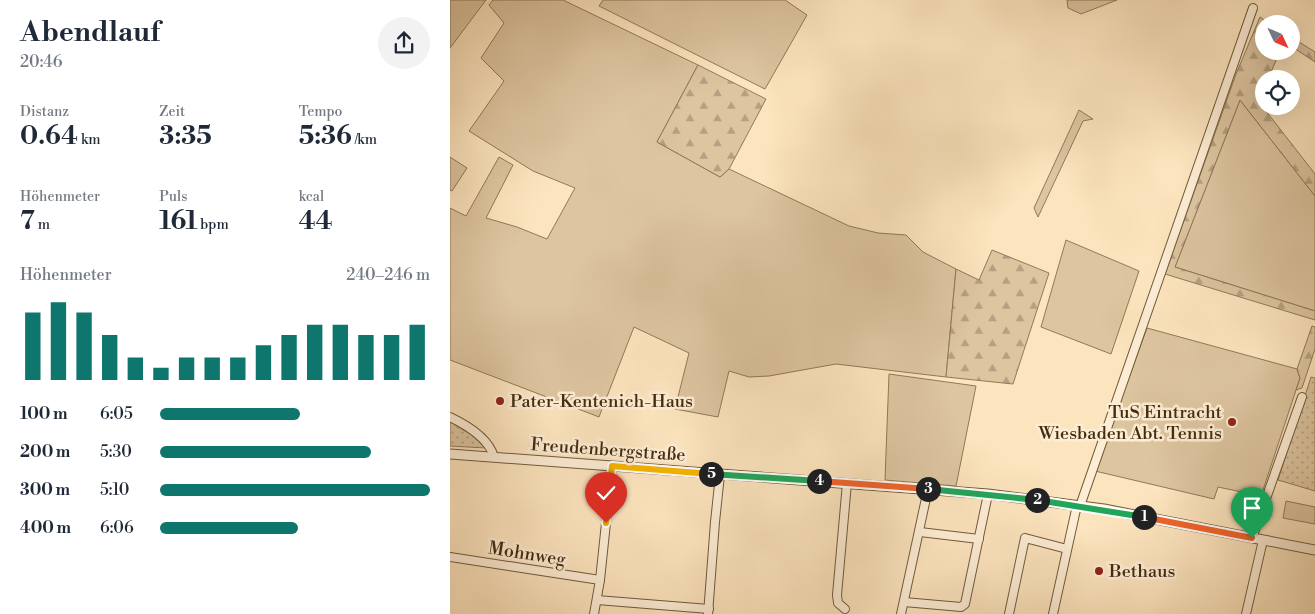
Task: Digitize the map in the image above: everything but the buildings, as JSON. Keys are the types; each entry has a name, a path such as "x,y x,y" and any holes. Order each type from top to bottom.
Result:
{"street":[{"path":"1053,614 1079,505 1253,8"},
{"path":"1252,538 1302,397"},
{"path":"450,417 478,435 492,449 494,457"},
{"name":"Freudenbergstraße","path":"450,454 988,494 1079,505 1315,550"},
{"path":"594,614 598,600 612,466"},
{"path":"598,600 709,611 720,474"},
{"path":"845,608 838,603 837,595 847,484"},
{"path":"901,614 928,490"},
{"path":"904,602 963,606 965,604 988,494"},
{"path":"920,532 980,539"},
{"path":"1009,614 1025,538 1068,549"},
{"path":"1246,614 1263,540"},
{"name":"Mohnweg","path":"450,557 600,580"}],"green space":[{"path":"450,0 486,0 450,48"},
{"path":"493,0 563,0 698,65 657,142 720,177 729,169 849,226 878,233 906,235 923,252 956,269 946,377 836,364 769,376 749,377 729,371 718,417 675,409 689,353 634,327 599,417 450,360 450,208 466,216 499,157 513,165 486,218 517,227 547,239 575,188 533,171 469,131 504,81 481,58 504,23 489,5"},
{"path":"603,0 785,0 807,15 765,89 599,6"},
{"path":"1067,0 1117,0 1081,14 1068,8"},
{"path":"1255,29 1255,60 1276,60 1272,70 1255,70 1255,115 1269,115 1315,174 1315,196 1240,100 1175,267 1315,311 1315,320 1165,274 1236,74"},
{"path":"1300,43 1315,52 1315,62 1300,52"},
{"path":"698,65 766,99 729,169 720,177 657,142"},
{"path":"1240,100 1315,196 1315,311 1175,267"},
{"path":"1079,110 1093,119 1083,121 1038,217 1034,208"},
{"path":"450,157 467,168 452,191 450,190"},
{"path":"1066,240 1139,271 1111,354 1041,327"},
{"path":"992,250 1049,273 1013,384 946,377 956,269 979,280"},
{"path":"1312,326 1315,327 1315,349 1302,388 1296,390 1300,378 1297,369"},
{"path":"1147,328 1297,369 1300,378 1261,496 1218,487 1214,499 1095,471"},
{"path":"889,374 976,386 956,486 885,480"},
{"path":"1311,377 1315,378 1315,491 1278,480"},
{"path":"450,422 470,434 486,448 450,446"},
{"path":"1286,501 1315,507 1315,524 1283,518"}],"place":[{"name":"Pater-Kentenich-Haus","path":"500,401"},
{"name":"TuS Eintracht Wiesbaden Abt. Tennis","path":"1232,422"},
{"name":"Bethaus","path":"1099,571"}],"route":[{"path":"606,523 612,466 988,494 1104,509 1252,538"}]}
